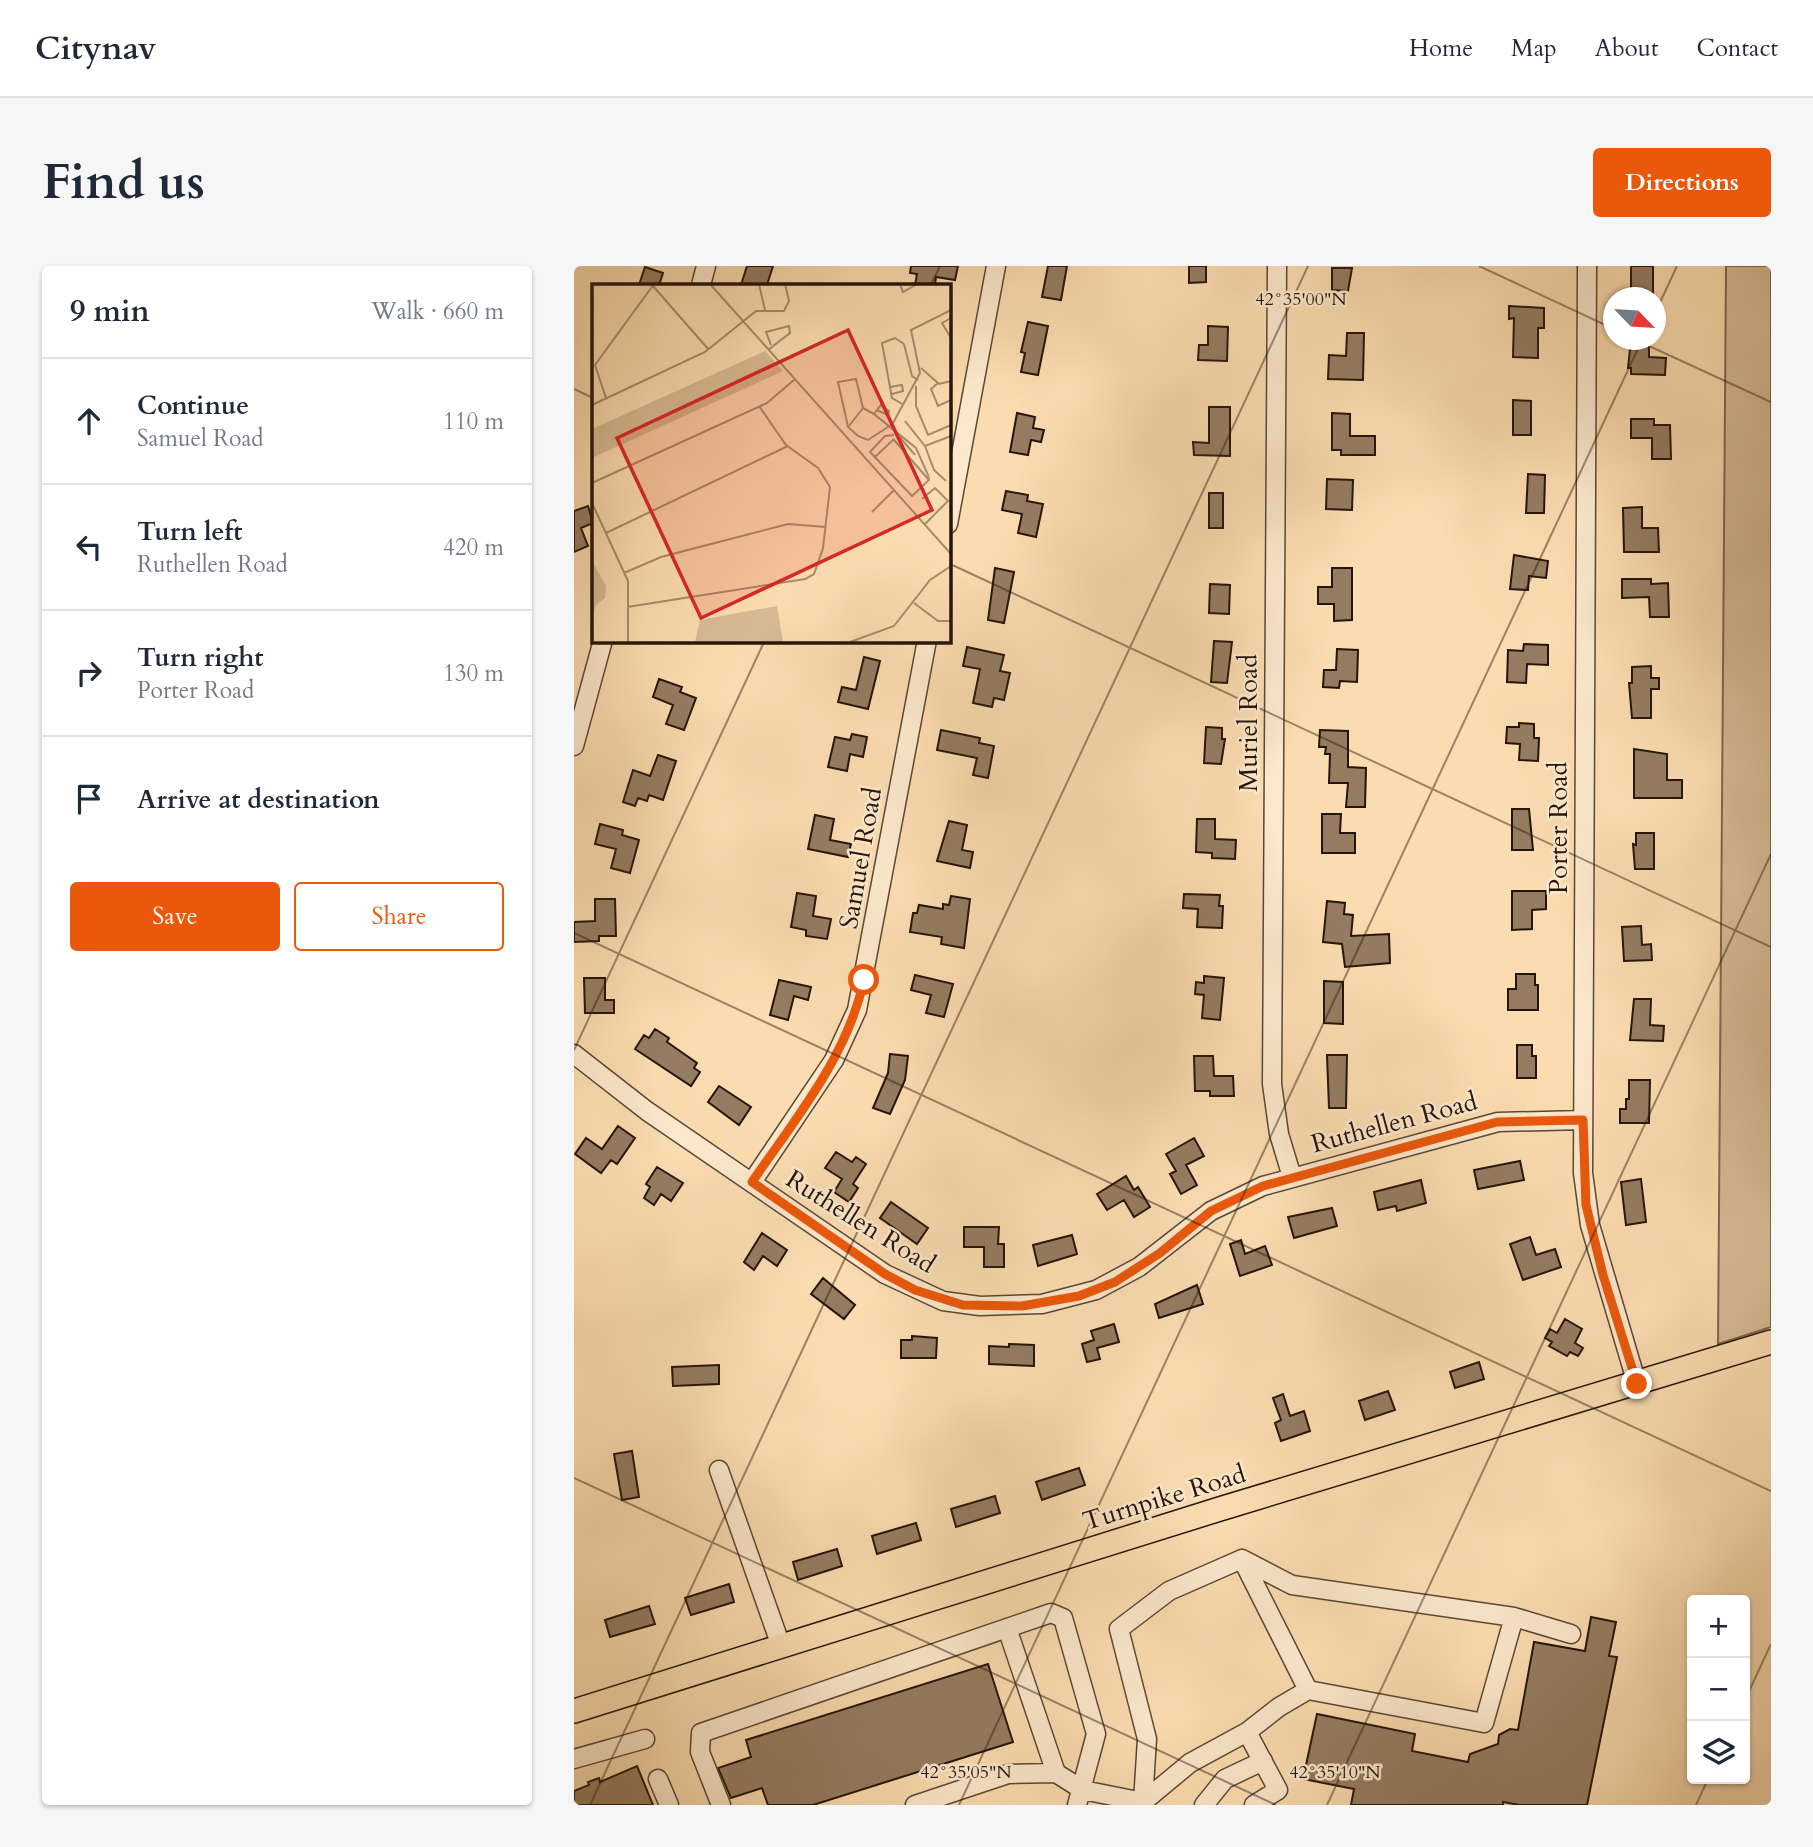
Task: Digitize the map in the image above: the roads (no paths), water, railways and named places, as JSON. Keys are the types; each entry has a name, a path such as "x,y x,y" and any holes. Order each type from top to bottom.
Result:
{"main road":[{"name":"Turnpike Road","path":"574,1711 1223,1508 1771,1342"}],"street":[{"path":"701,284 706,266"},
{"path":"950,513 996,266"},
{"name":"Muriel Road","path":"1277,266 1272,1084 1279,1134 1292,1177"},
{"name":"Porter Road","path":"1587,266 1583,1120 1586,1205 1603,1275 1637,1384"},
{"path":"574,746 602,642"},
{"name":"Samuel Road","path":"752,1182 834,1060 857,1010 927,642"},
{"name":"Ruthellen Road","path":"574,1054 647,1111 902,1283 943,1301 998,1306 1042,1304 1096,1290 1139,1267 1226,1201 1292,1177 1497,1122 1583,1120"},
{"path":"719,1470 780,1646"},
{"path":"1242,1559 1292,1585 1514,1617 1571,1634"},
{"path":"1242,1559 1308,1690"},
{"path":"1144,1803 1147,1739 1119,1629 1169,1591 1242,1559"},
{"path":"722,1805 699,1752 701,1733 1051,1613 1063,1618 1096,1734 1080,1797"},
{"path":"1007,1628 1056,1773 1080,1797 1144,1803 1190,1763 1247,1732 1279,1706 1308,1690 1484,1723 1514,1617"},
{"path":"1247,1732 1278,1790 1254,1805"},
{"path":"574,1759 645,1739"},
{"path":"1204,1805 1225,1779 1263,1761"},
{"path":"915,1805 1008,1774 1056,1773"},
{"path":"659,1779 670,1805"}]}
